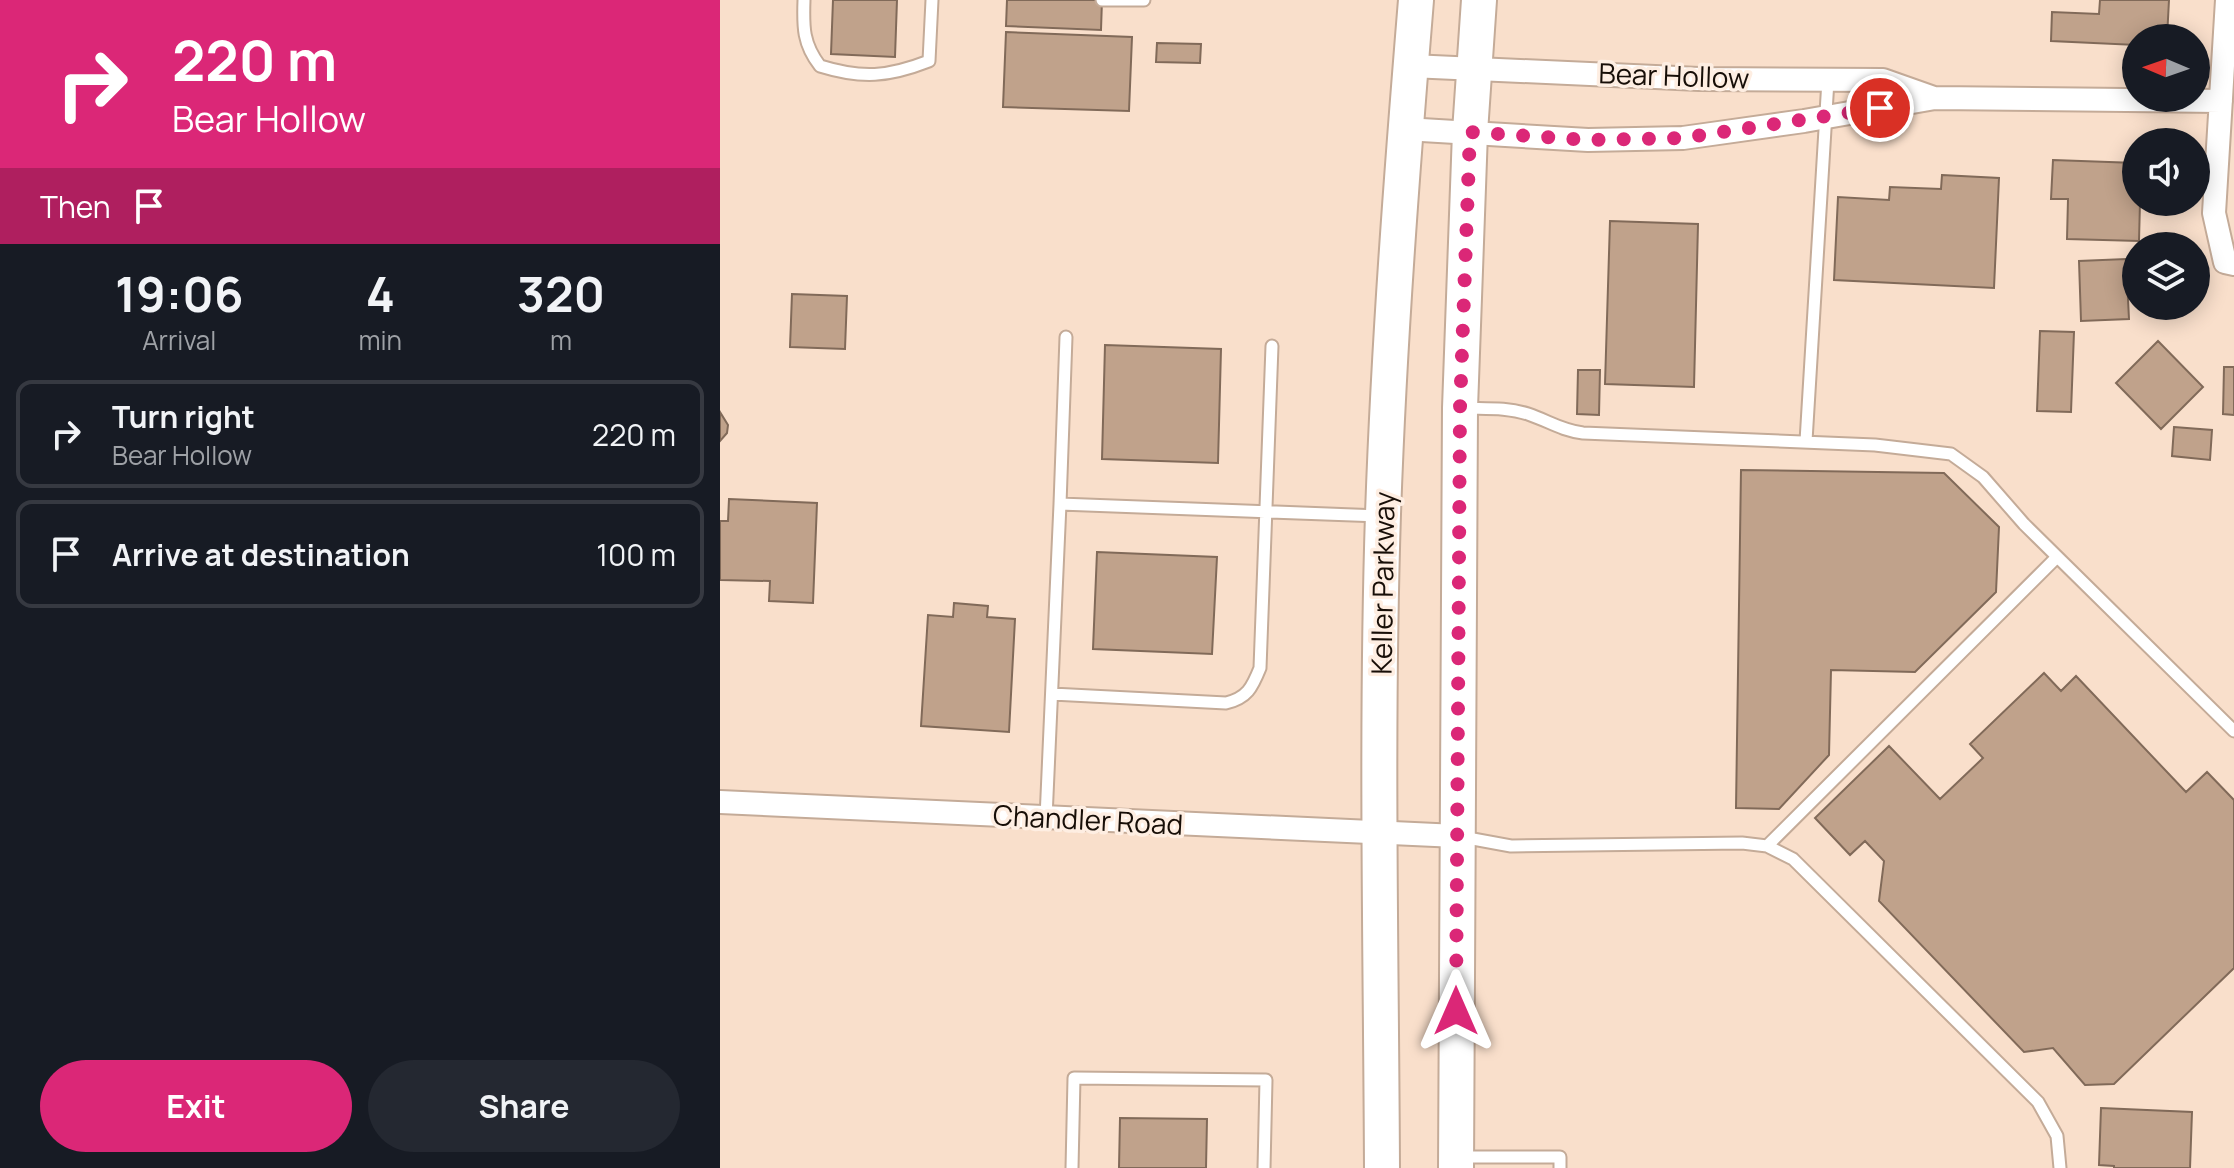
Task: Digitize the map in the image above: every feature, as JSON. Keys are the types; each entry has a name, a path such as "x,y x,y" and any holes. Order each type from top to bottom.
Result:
{"main road":[{"name":"Keller Parkway","path":"1382,1168 1380,833 1383,516 1389,374 1416,0"},
{"path":"1456,1162 1460,408 1470,132 1479,0"}],"street":[{"path":"2227,0 2214,213 2230,263"},
{"name":"Bear Hollow","path":"1411,66 1699,79 1883,80 1935,98"},
{"name":"Bear Hollow","path":"1405,129 1588,140 1683,138 1935,98 2221,101"},
{"name":"Chandler Road","path":"720,802 1457,836"}],"lane":[{"path":"804,0 802,33 820,66 865,74 896,73 929,61 932,0"},
{"path":"1102,0 1144,0"},
{"path":"1806,441 1828,80"},
{"path":"1046,818 1066,337"},
{"path":"1052,694 1226,703 1240,700 1249,693 1260,668 1272,346"},
{"path":"1460,408 1509,409 1531,415 1564,431 1583,433 1914,447 1951,454 1983,477 2024,524 2234,731"},
{"path":"1060,504 1383,516"},
{"path":"1767,846 2057,557"},
{"path":"1457,836 1511,846 1731,843 1767,846 1793,859 2038,1102 2057,1136 2060,1168"},
{"path":"1072,1168 1074,1078 1266,1080 1264,1168"},
{"path":"1456,1162 1560,1157 1560,1168"}],"building":[{"path":"833,0 897,0 895,57 831,54"},
{"path":"1007,0 1102,0 1101,30 1006,26"},
{"path":"2100,0 2169,0 2168,24 2122,24 2122,44 2051,41 2052,12 2099,14"},
{"path":"1006,32 1132,37 1129,111 1003,107"},
{"path":"1157,43 1201,44 1200,63 1156,62"},
{"path":"2053,160 2122,162 2122,216 2140,216 2139,232 2122,232 2122,241 2067,239 2068,199 2051,199"},
{"path":"1942,175 1999,178 1994,288 1834,280 1838,197 1889,200 1890,187 1941,189"},
{"path":"1610,221 1698,224 1694,387 1605,384"},
{"path":"2122,259 2122,319 2081,321 2079,261"},
{"path":"792,294 847,296 845,349 790,347"},
{"path":"2040,331 2074,332 2071,412 2037,411"},
{"path":"2158,341 2203,387 2161,429 2116,383"},
{"path":"1105,345 1221,349 1218,463 1102,459"},
{"path":"2224,367 2234,367 2234,415 2223,414"},
{"path":"1578,370 1600,370 1599,415 1577,414"},
{"path":"720,412 728,425 727,433 720,441"},
{"path":"2174,427 2212,430 2210,460 2172,456"},
{"path":"1741,470 1944,473 1999,527 1996,592 1915,672 1831,670 1829,755 1779,809 1736,808"},
{"path":"729,499 817,503 813,603 769,601 770,581 720,580 720,521 728,521"},
{"path":"1097,552 1217,557 1212,654 1093,649"},
{"path":"954,603 988,606 987,617 1015,619 1009,732 921,726 928,615 953,617"},
{"path":"2044,673 2061,691 2076,676 2186,792 2207,772 2234,800 2234,968 2114,1084 2085,1085 2053,1048 2024,1052 1879,901 1884,861 1865,841 1850,855 1815,818 1889,746 1940,799 1983,758 1970,744"},
{"path":"2101,1108 2192,1112 2190,1168 2114,1168 2099,1165"},
{"path":"1120,1118 1207,1119 1206,1168 1119,1168"}],"route":[{"path":"1456,1011 1460,408 1470,132 1588,140 1683,138 1880,108"}]}
